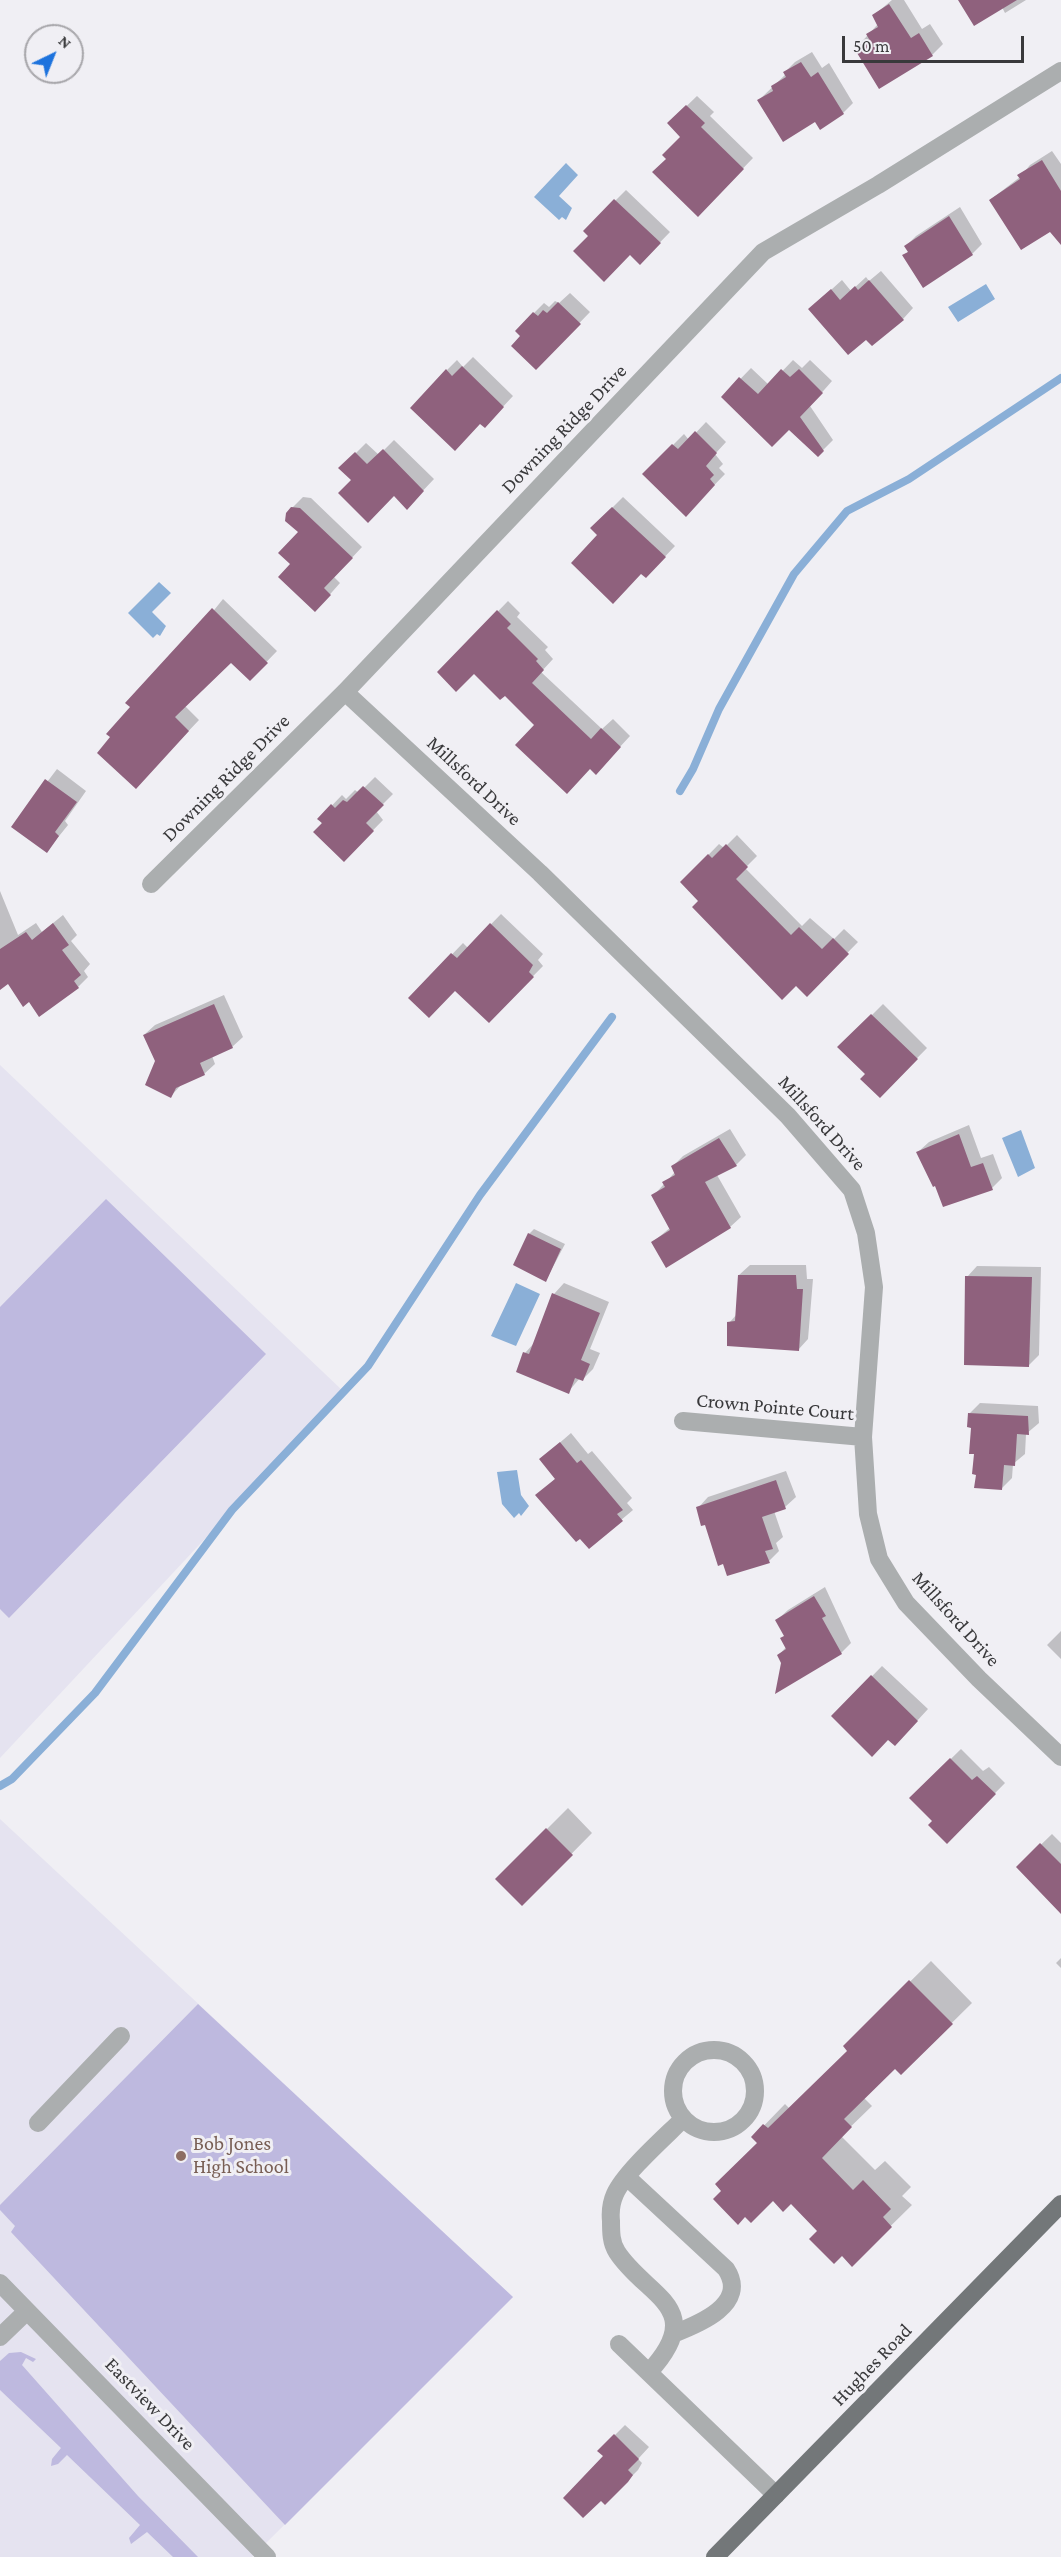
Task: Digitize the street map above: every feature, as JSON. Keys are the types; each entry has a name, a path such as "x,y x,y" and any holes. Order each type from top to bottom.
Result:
{"main road":[{"name":"Hughes Road","path":"715,2557 1061,2204"}],"street":[{"name":"Downing Ridge Drive","path":"151,884 345,692 763,252 878,185 1061,71"},
{"name":"Millsford Drive","path":"345,692 540,873 788,1116 852,1190 866,1233 874,1287 863,1437 868,1514 879,1559 906,1603 979,1679 1061,1757"},
{"name":"Crown Pointe Court","path":"683,1421 863,1437"},
{"path":"38,2122 121,2036"},
{"path":"705,2050 720,2050 733,2054 745,2063 753,2075 756,2089 752,2108 741,2123 718,2133 693,2127 683,2119 675,2106 673,2092 678,2072 692,2056 705,2050"},
{"path":"649,2372 666,2351 673,2334 670,2308 661,2295 617,2252 611,2238 610,2208 615,2192 683,2119"},
{"path":"628,2178 726,2269 731,2277 732,2288 729,2298 714,2316 673,2334"},
{"name":"Eastview Drive","path":"0,2283 267,2557"},
{"path":"0,2337 27,2311"},
{"path":"619,2344 776,2495"}],"shaded area":[{"path":"0,1065 343,1391 0,1758"},
{"path":"106,1199 266,1354 9,1618 0,1609 0,1307"},
{"name":"Bob Jones High School","path":"0,1819 513,2297 252,2557 0,2557"},
{"path":"198,2004 513,2297 285,2525 11,2232 15,2226 0,2210 0,2205"},
{"path":"21,2352 36,2359 33,2362 26,2358 22,2365 138,2496 198,2557 173,2557 147,2532 131,2544 129,2538 140,2525 67,2455 58,2464 51,2466 52,2459 61,2448 0,2390 0,2361 9,2353"}],"water":[{"path":"566,163 578,175 559,196 572,208 566,220 562,217 559,220 534,197"},
{"path":"986,284 995,299 958,322 948,307"},
{"path":"159,582 171,593 152,612 166,626 160,636 157,634 153,638 128,613"},
{"path":"1021,1130 1035,1168 1018,1177 1002,1138"},
{"path":"516,1283 540,1294 516,1346 491,1336"},
{"path":"517,1470 521,1495 529,1506 521,1516 519,1513 514,1518 502,1504 497,1472"}],"building":[{"path":"958,0 1017,0 974,26"},
{"path":"889,4 911,38 919,33 933,56 879,89 854,48 869,39 866,34 878,27 872,15"},
{"path":"801,62 811,77 818,72 844,114 820,130 815,122 783,142 757,100 773,91 771,86 786,77 783,72"},
{"path":"686,105 705,123 701,127 744,169 698,217 652,172 666,159 662,155 680,137 667,123"},
{"path":"1042,160 1061,191 1061,245 1050,232 1021,250 989,200 1020,179 1017,175"},
{"path":"614,199 661,243 640,265 630,255 604,282 573,251 588,236 583,231"},
{"path":"949,216 973,255 923,288 902,255 908,252 904,246"},
{"path":"869,280 904,320 872,346 866,340 848,355 808,309 831,289 840,300 855,286 858,290"},
{"path":"558,302 581,324 536,370 511,346 520,336 515,331 533,312 538,316 543,310 547,313"},
{"path":"462,366 504,407 485,428 480,424 455,451 410,408 446,369 452,376"},
{"path":"781,369 790,377 799,369 823,393 800,417 824,451 818,457 789,430 772,447 721,397 739,377 758,394"},
{"path":"695,431 717,453 706,466 714,475 710,479 715,485 686,517 642,474 672,444 678,449"},
{"path":"383,449 424,491 407,510 394,496 368,523 338,493 351,480 338,468 355,452 367,464"},
{"path":"291,507 300,508 353,558 324,588 331,595 315,612 278,577 290,564 278,553 298,532 285,521 286,513"},
{"path":"612,507 666,557 646,578 641,574 613,604 571,563 597,535 590,528"},
{"path":"212,608 268,663 250,681 231,663 175,717 189,731 136,789 97,753 110,737 106,734 130,707 125,703"},
{"path":"497,610 511,624 507,628 538,659 536,661 544,670 532,683 591,739 601,728 621,747 596,775 590,769 567,794 515,745 534,725 505,696 500,700 474,674 456,692 437,672"},
{"path":"45,779 77,802 55,832 59,836 47,853 11,827"},
{"path":"363,786 384,805 366,823 374,831 344,862 313,832 322,823 317,819 331,804 335,808 343,800 347,802"},
{"path":"726,844 748,867 736,879 791,935 799,927 822,949 833,938 849,954 807,997 796,986 782,1000 692,907 698,901 680,882 708,854 712,858"},
{"path":"53,923 69,945 62,950 81,975 74,981 79,988 39,1017 29,1002 23,1007 8,984 0,990 0,949 26,932 32,940"},
{"path":"490,923 533,965 529,972 534,977 489,1023 455,991 429,1018 408,998 451,953 457,958"},
{"path":"214,1004 233,1048 200,1063 205,1075 176,1088 171,1098 145,1085 155,1061 143,1035"},
{"path":"871,1014 918,1059 880,1098 860,1079 865,1074 837,1047"},
{"path":"959,1134 971,1167 983,1163 993,1190 943,1207 935,1186 933,1187 916,1152"},
{"path":"719,1138 737,1166 705,1182 731,1228 666,1268 651,1242 670,1230 651,1195 665,1187 662,1182 675,1175 671,1166"},
{"path":"528,1233 561,1249 546,1282 513,1265"},
{"path":"738,1275 796,1275 797,1289 803,1289 799,1351 727,1346 727,1322 735,1321"},
{"path":"965,1276 1032,1277 1029,1367 964,1365"},
{"path":"552,1293 600,1313 581,1360 590,1364 583,1381 575,1378 569,1394 516,1372 523,1352 529,1354"},
{"path":"968,1413 1028,1416 1029,1435 1017,1434 1015,1466 1004,1465 1002,1490 974,1488 976,1475 972,1474 974,1454 969,1454 971,1428 967,1427"},
{"path":"560,1442 577,1463 581,1460 623,1510 617,1514 623,1521 589,1549 580,1539 576,1542 535,1495 555,1479 539,1459"},
{"path":"776,1480 786,1509 762,1517 773,1549 765,1551 770,1563 727,1576 723,1564 718,1566 705,1525 701,1526 696,1507"},
{"path":"814,1596 826,1616 822,1618 842,1654 775,1694 781,1663 777,1655 786,1649 780,1638 784,1636 775,1620"},
{"path":"871,1675 918,1721 895,1746 888,1740 872,1757 831,1716"},
{"path":"950,1758 972,1780 977,1776 996,1794 947,1844 928,1825 932,1821 909,1798"},
{"path":"546,1828 573,1855 522,1906 495,1879"},
{"path":"1040,1843 1061,1864 1061,1914 1016,1867"},
{"path":"909,1980 953,2024 901,2075 895,2069 844,2119 852,2127 822,2158 853,2190 863,2180 891,2209 883,2217 892,2227 852,2267 842,2256 834,2264 809,2239 817,2231 791,2204 783,2212 773,2201 751,2223 745,2217 738,2225 713,2199 721,2191 715,2184 757,2143 751,2137 763,2124 768,2128 847,2051 843,2046"},
{"path":"614,2434 639,2459 628,2470 633,2475 628,2482 605,2505 601,2501 583,2518 563,2498 603,2456 597,2451"}],"waterway":[{"path":"680,791 693,769 719,709 794,574 847,511 909,479 1061,378"},
{"path":"0,1786 12,1779 95,1693 232,1510 368,1366 480,1195 612,1017"}],"place":[{"name":"Bob Jones High School","path":"181,2156"}]}
